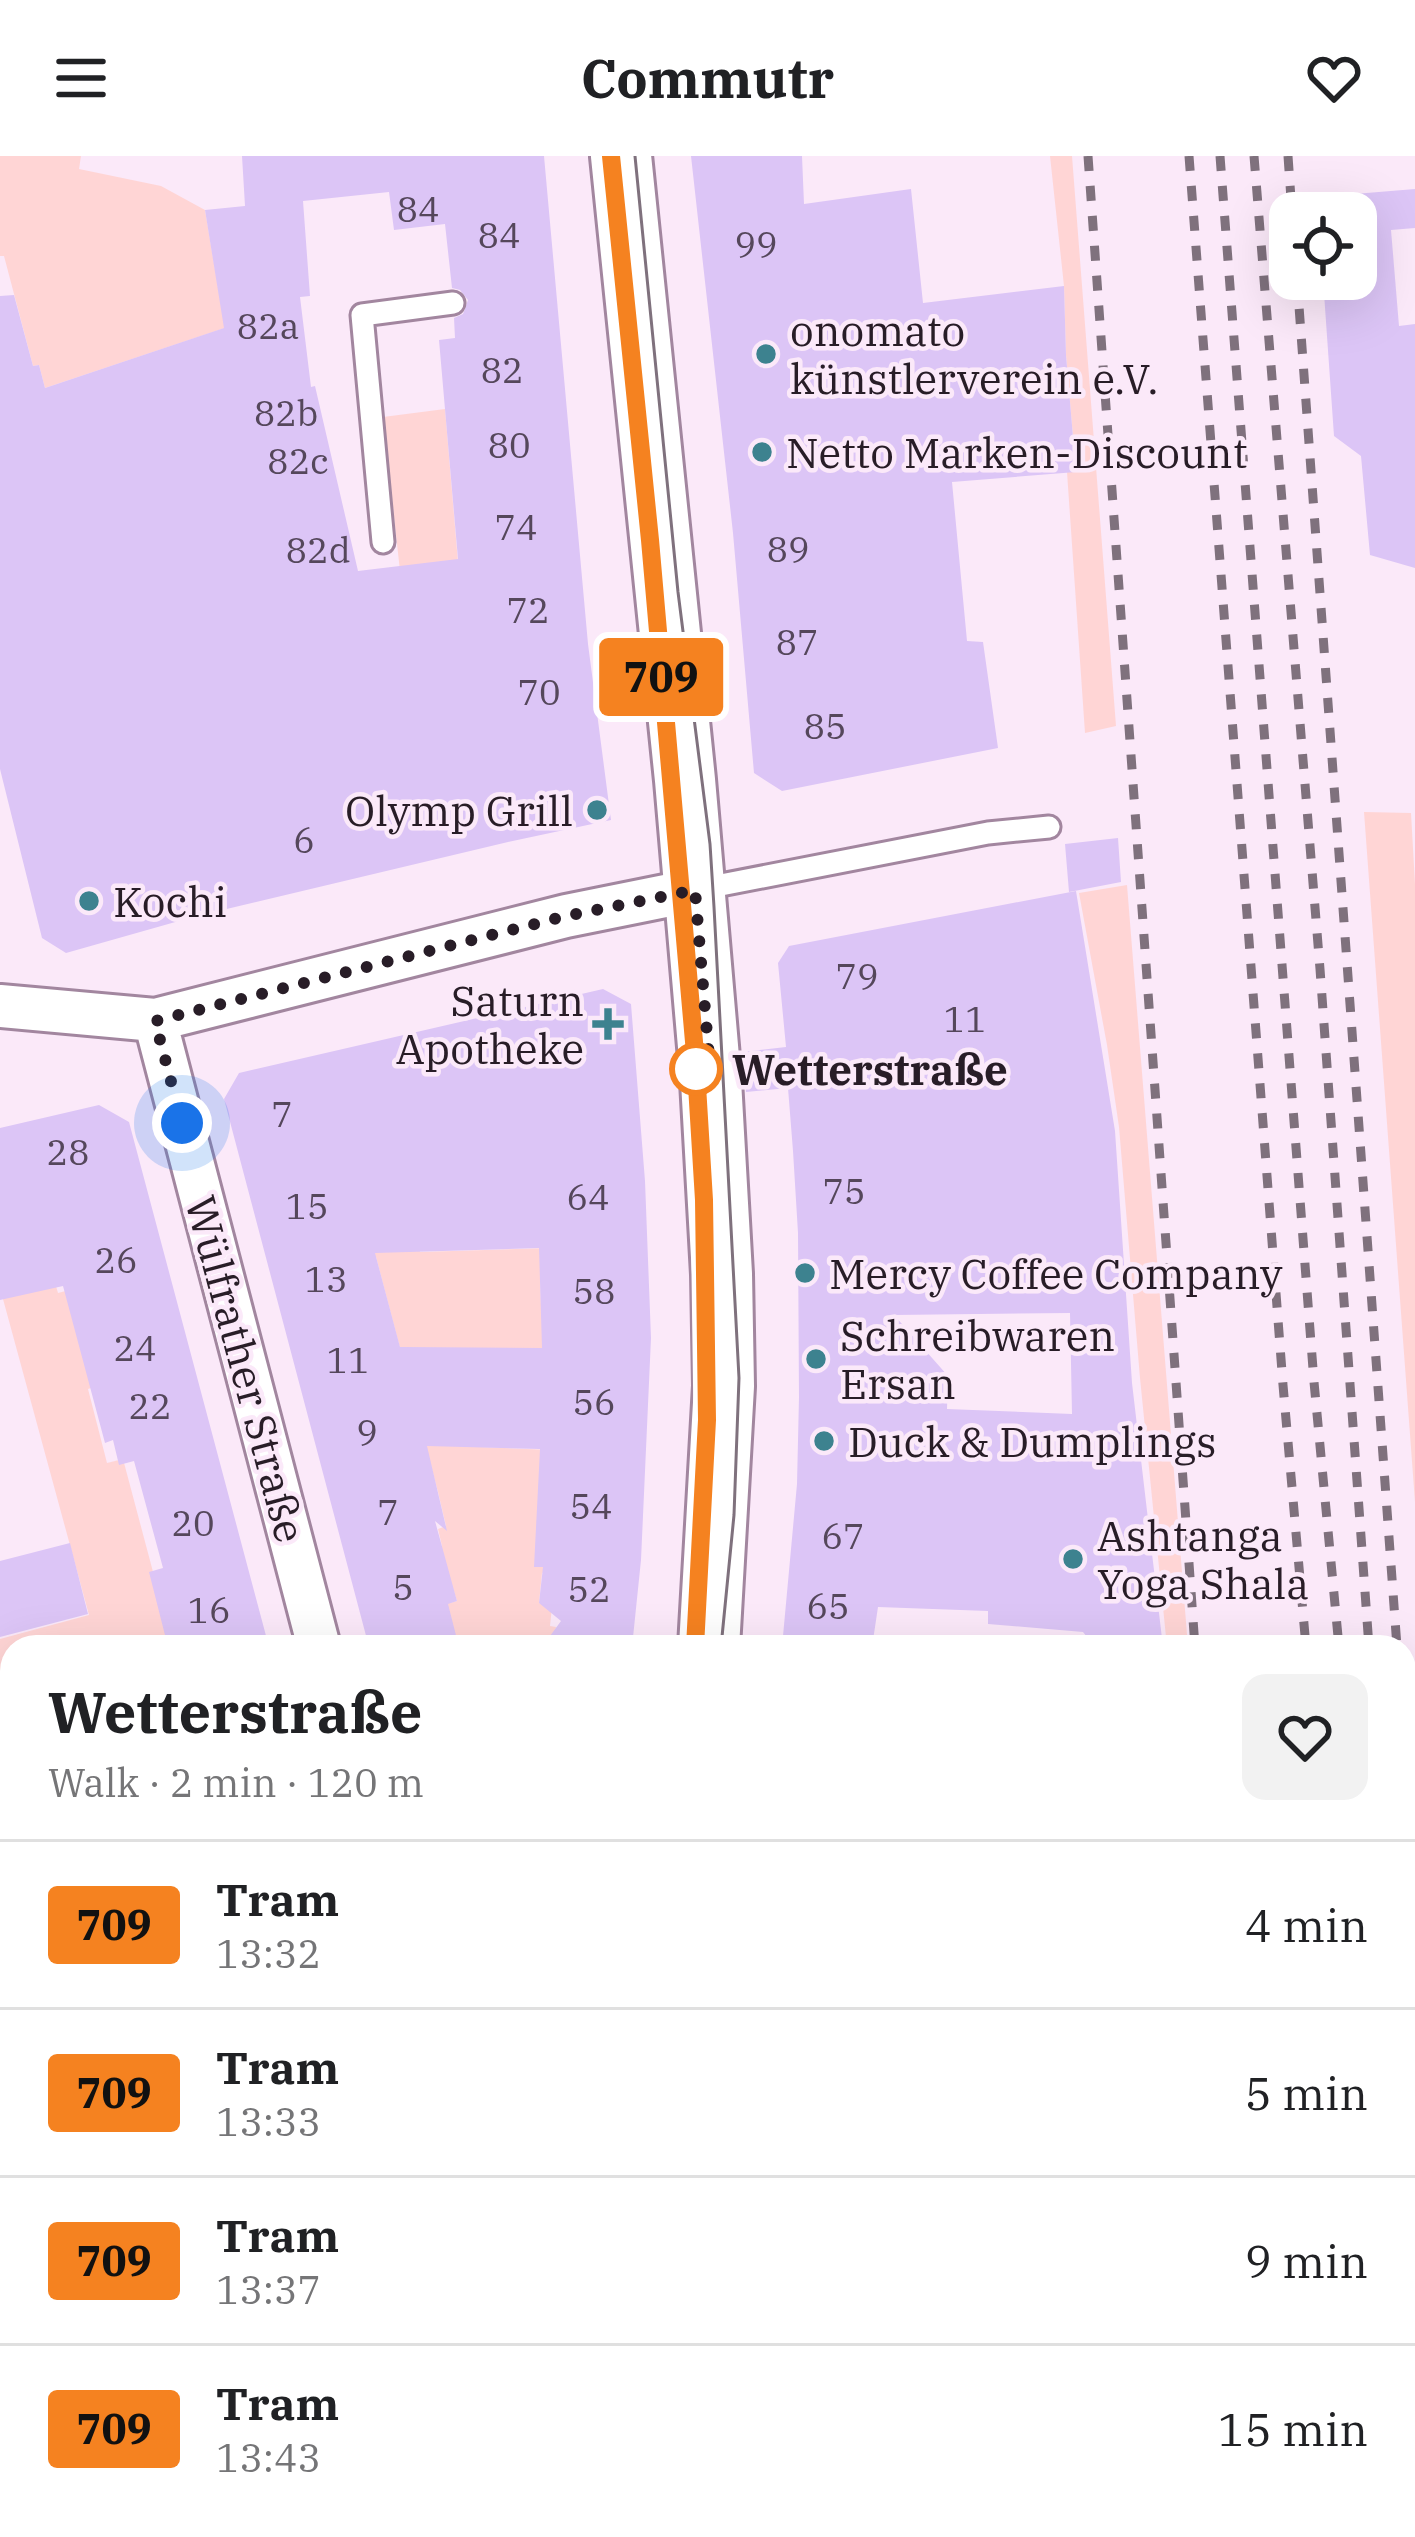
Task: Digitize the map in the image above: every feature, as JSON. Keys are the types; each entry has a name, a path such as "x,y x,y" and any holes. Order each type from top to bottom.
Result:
{"street":[{"path":"621,156 711,1081 724,1386 710,1635"},
{"path":"0,1006 155,1021 566,916 695,890"},
{"name":"Wülfrather Straße","path":"155,1021 316,1635"}],"lane":[{"path":"383,542 362,315 453,303"},
{"path":"695,890 988,832 1049,827"}],"shaded area":[{"path":"0,156 81,156 79,169 161,186 205,210 221,305 231,326 45,388 39,365 33,366 4,256 0,256"},
{"path":"1050,156 1072,156 1116,726 1085,733 1067,472 1076,472"},
{"path":"445,409 459,574 401,580 383,417"},
{"path":"1364,812 1411,813 1415,1502"},
{"path":"1127,885 1187,1635 1166,1635 1119,1127 1079,893"},
{"path":"413,1225 420,1252 551,1248 540,1275 541,1305 559,1348 472,1348 481,1447 552,1450 546,1571 539,1603 552,1607 550,1626 556,1627 555,1635 455,1635 446,1604 457,1601 440,1547 438,1529 446,1526 438,1492 376,1257 366,1259"},
{"path":"47,1255 58,1293 77,1288 103,1384 88,1389 107,1463 123,1459 170,1635 15,1635 89,1615 0,1288"}],"building":[{"path":"242,156 544,156 588,644 611,820 193,917 66,953 42,938 0,769 0,296 14,295 33,366 39,365 45,388 224,328 205,210 245,206","holes":["389,192 394,230 445,224 452,288 468,300 463,314 454,318 455,338 439,340 458,559 358,571 315,386 311,387 300,297 310,296 303,201"]},
{"path":"691,156 802,156 804,204 911,189 923,303 1064,286 1076,472 952,482 967,641 983,642 998,748 782,791 754,773"},
{"path":"1415,189 1415,228 1391,230 1399,326 1415,324 1415,568 1370,555 1361,456 1334,436 1324,300 1377,300 1377,192"},
{"path":"1118,838 1121,882 1069,892 1065,844"},
{"path":"1076,891 1115,1131 1132,1383 1162,1635 1085,1635 988,1624 988,1611 878,1607 874,1635 783,1635 797,1484 799,1397 793,1151 788,1088 746,1092 743,1052 786,1047 778,963 789,946","holes":["1070,1313 1072,1414 947,1409 948,1376 894,1315"]},
{"path":"603,989 631,1004 651,1338 633,1635 551,1635 561,1621 539,1603 543,1567 534,1567 540,1449 427,1446 447,1531 435,1521 457,1601 448,1604 456,1635 366,1635 224,1099 239,1073","holes":["539,1248 542,1348 400,1347 375,1253"]},
{"path":"99,1105 129,1122 266,1635 165,1635 149,1572 163,1568 134,1461 119,1465 113,1440 105,1443 63,1286 0,1300 0,1128"},
{"path":"70,1543 88,1614 0,1635 0,1561"}],"tram line":[{"path":"611,156 650,540 704,1200 707,1420 696,1635"},
{"name":"709","path":"611,156 650,540 704,1200 707,1420 696,1635"},
{"path":"635,156 714,907 739,1378 734,1515 722,1635"}],"railway":[{"path":"1088,156 1194,1635"},
{"path":"1189,156 1305,1635"},
{"path":"1220,156 1314,1382 1338,1635"},
{"path":"1254,156 1368,1635"},
{"path":"1288,156 1291,192"},
{"path":"1299,300 1396,1635"}],"place":[{"name":"onomato künstlerverein e.V.","path":"766,354"},
{"name":"Netto Marken-Discount","path":"762,452"},
{"name":"Olymp Grill","path":"597,810"},
{"name":"Kochi","path":"89,901"},
{"name":"Saturn Apotheke","path":"608,1024"},
{"name":"Wetterstraße","path":"696,1069"},
{"name":"Mercy Coffee Company","path":"805,1273"},
{"name":"Schreibwaren Ersan","path":"816,1359"},
{"name":"Duck & Dumplings","path":"824,1441"},
{"name":"Ashtanga Yoga Shala","path":"1073,1559"}],"route":[{"path":"182,1123 155,1021 566,916 695,890 711,1081 696,1069"}]}
